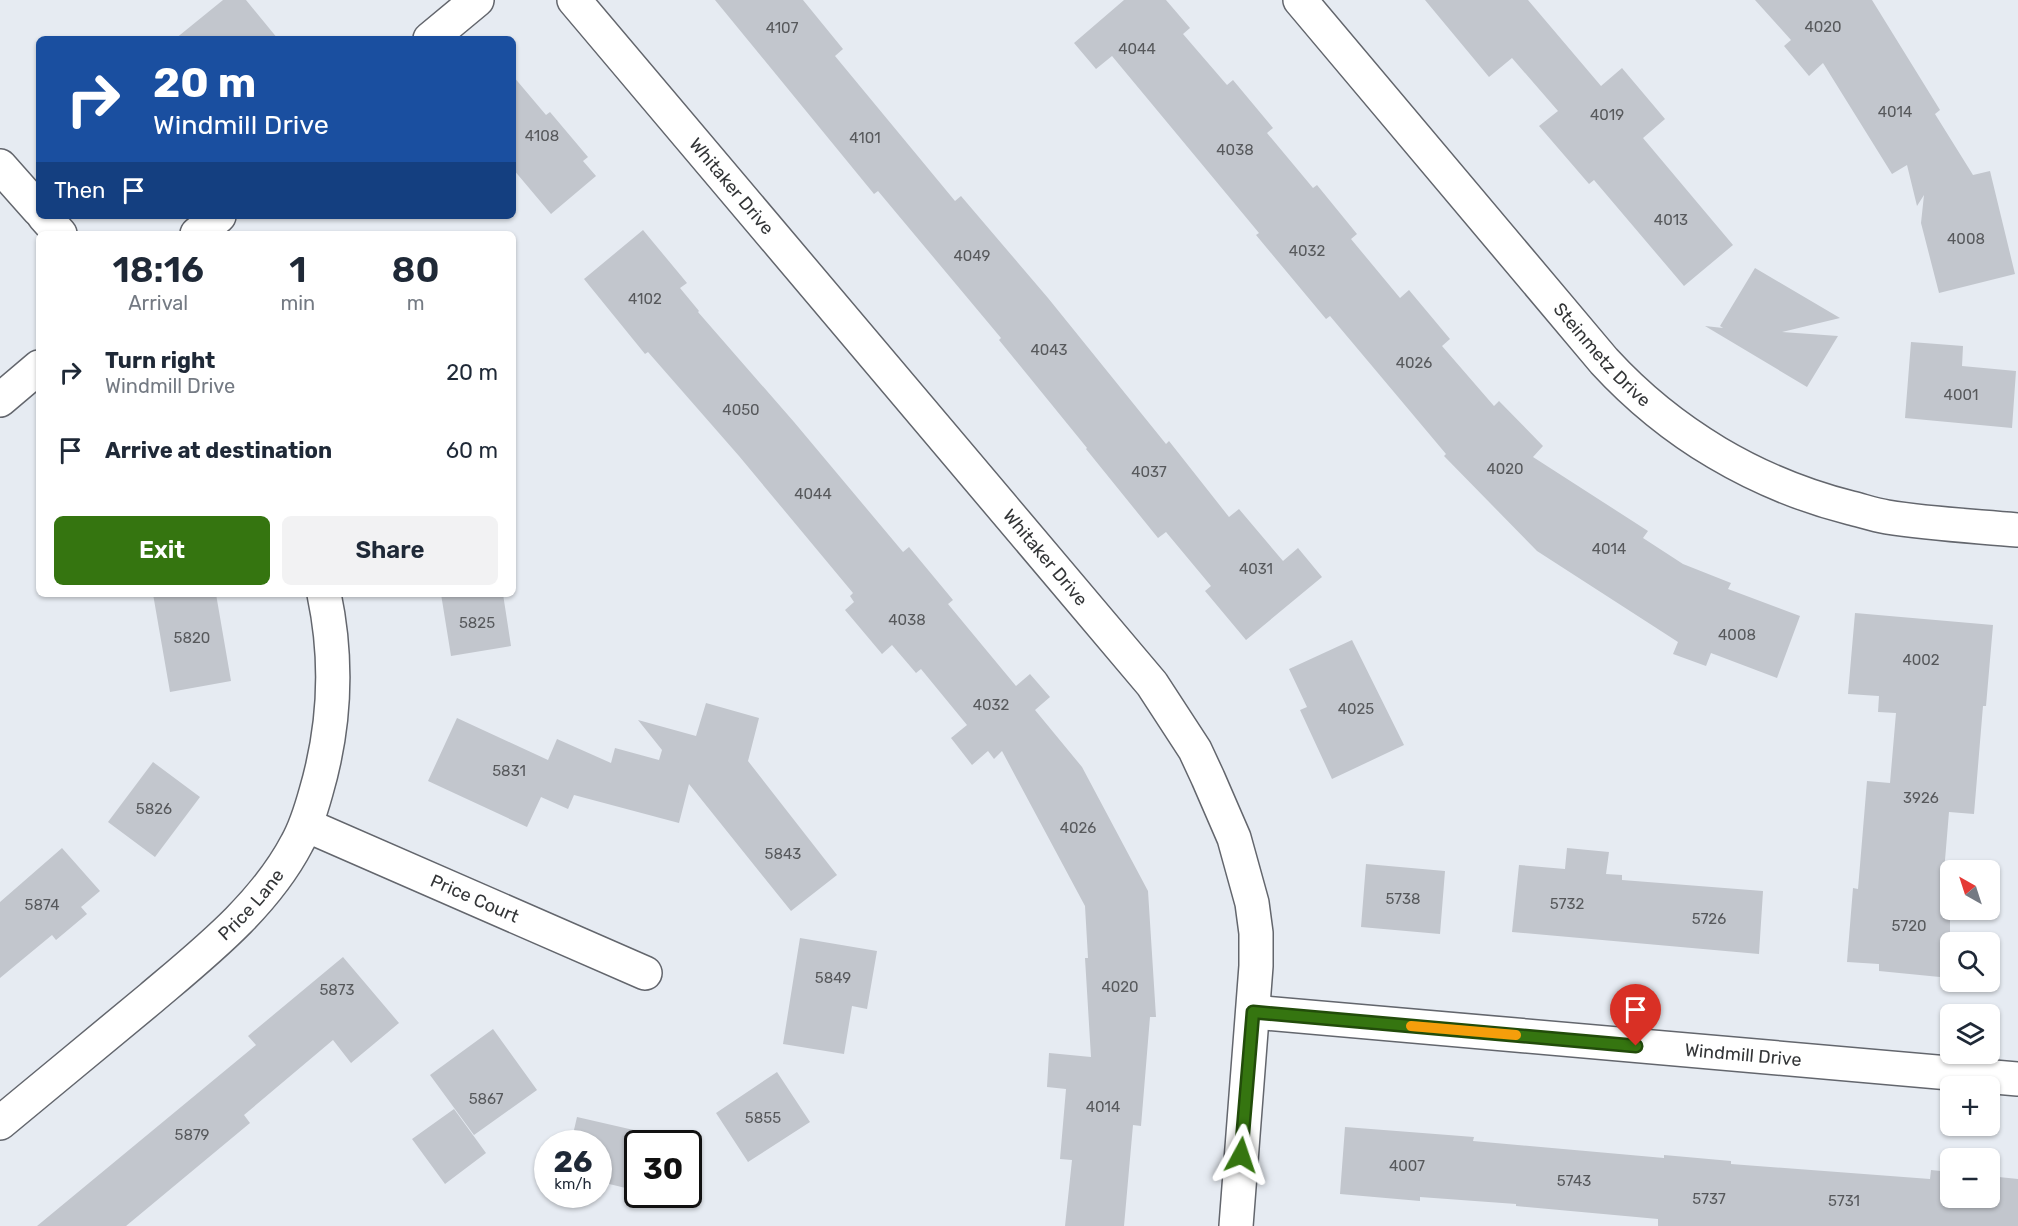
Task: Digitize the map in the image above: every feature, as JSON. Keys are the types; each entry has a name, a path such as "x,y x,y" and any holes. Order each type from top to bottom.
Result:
{"street":[{"path":"434,36 477,0"},
{"name":"Whitaker Drive","path":"574,0 1152,684 1196,750 1234,838 1250,894 1256,933 1253,1012 1236,1226"},
{"name":"Steinmetz Drive","path":"1300,0 1604,361 1632,390 1680,429 1715,453 1750,472 1825,501 1886,517 1927,523 2018,530"},
{"path":"0,166 36,207"},
{"path":"47,219 57,231"},
{"path":"201,231 215,219"},
{"path":"0,400 36,370"},
{"name":"Price Lane","path":"0,1123 178,975 232,925 271,883 287,860 306,825 325,761 332,702 333,659 325,597"},
{"name":"Price Court","path":"306,825 645,973"},
{"name":"Windmill Drive","path":"1253,1012 2018,1079"}],"building":[{"path":"223,0 246,0 276,36 179,36"},
{"path":"715,0 803,0 843,49 835,56 955,201 961,196 1048,298 1166,444 1169,441 1229,517 1239,509 1283,561 1298,548 1322,577 1246,640 1205,591 1211,586 1166,532 1158,538 999,340 1001,338 878,191 874,194"},
{"path":"1124,0 1166,0 1190,28 1183,34 1227,85 1233,80 1273,128 1267,133 1313,188 1317,185 1357,234 1351,239 1400,298 1409,290 1450,339 1442,346 1494,406 1499,401 1543,446 1533,457 1648,531 1643,538 1683,564 1731,583 1728,589 1800,616 1777,678 1711,653 1706,666 1673,654 1678,642 1537,551 1444,456 1446,454 1330,316 1326,319 1256,235 1259,233 1112,56 1096,69 1074,43"},
{"path":"1425,0 1528,0 1601,86 1622,68 1665,119 1643,138 1733,245 1684,286 1594,180 1589,184 1539,126 1558,111 1512,58 1489,77"},
{"path":"1755,0 1872,0 1940,110 1935,114 1973,175 1990,171 2015,274 1939,293 1921,223 1924,195 1917,206 1907,165 1892,174 1823,63 1809,76 1784,46 1791,40"},
{"path":"516,80 546,115 550,112 588,157 583,161 596,176 551,214 516,173"},
{"path":"643,230 687,283 680,288 698,312 903,552 909,547 953,600 948,604 1016,686 1030,674 1050,697 1035,710 1082,767 1148,891 1156,1017 1150,1017 1141,1126 1133,1125 1124,1226 1065,1226 1072,1160 1060,1159 1066,1089 1047,1087 1049,1053 1091,1057 1085,958 1088,958 1085,906 1002,751 994,759 988,751 972,765 951,738 967,725 921,669 916,673 892,645 882,654 845,610 854,602 850,596 853,593 739,456 648,352 645,354 584,279"},
{"path":"1755,268 1840,318 1782,332 1838,336 1807,387 1705,326 1723,328 1720,326"},
{"path":"1911,342 1963,346 1962,366 2016,371 2012,428 1905,418"},
{"path":"154,597 217,597 231,681 170,692"},
{"path":"441,597 503,597 511,646 451,656"},
{"path":"1855,613 1993,625 1986,706 1983,706 1974,814 1949,812 1945,860 1940,860 1940,920 1950,920 1950,932 1940,932 1940,977 1879,971 1879,964 1847,962 1853,888 1858,889 1867,781 1890,783 1896,713 1878,712 1879,696 1848,694"},
{"path":"1352,640 1404,745 1332,779 1300,710 1307,707 1289,669"},
{"path":"706,703 759,718 748,761 837,875 791,911 689,784 679,823 574,795 568,809 541,797 527,827 428,781 457,718 548,760 557,739 611,763 615,748 659,760 662,750 638,720 696,736"},
{"path":"153,762 200,797 155,857 108,822"},
{"path":"62,848 100,891 81,907 87,914 56,940 52,935 0,978 0,902"},
{"path":"1567,848 1609,852 1606,874 1622,875 1622,880 1763,891 1759,954 1512,932 1519,865 1565,869"},
{"path":"1366,864 1445,871 1440,934 1361,927"},
{"path":"800,938 877,951 867,1009 852,1006 844,1054 783,1044"},
{"path":"343,957 399,1023 351,1063 333,1040 244,1115 250,1123 126,1226 37,1226 256,1045 248,1036"},
{"path":"493,1029 537,1090 474,1135 430,1075"},
{"path":"777,1072 810,1122 748,1162 716,1113"},
{"path":"454,1109 486,1153 445,1184 412,1139"},
{"path":"577,1117 634,1130 624,1130 624,1188 612,1185 612,1130 574,1130"},
{"path":"1345,1127 1474,1137 1473,1141 1664,1158 1664,1155 1731,1161 1731,1164 1930,1179 1931,1170 1940,1171 1940,1208 2000,1208 2000,1177 2018,1179 2018,1226 1658,1226 1658,1219 1516,1206 1516,1204 1420,1197 1420,1201 1340,1194"}],"slow traffic":[{"path":"1411,1026 1516,1035"}],"route":[{"path":"1241,1155 1253,1012 1636,1046"}]}
